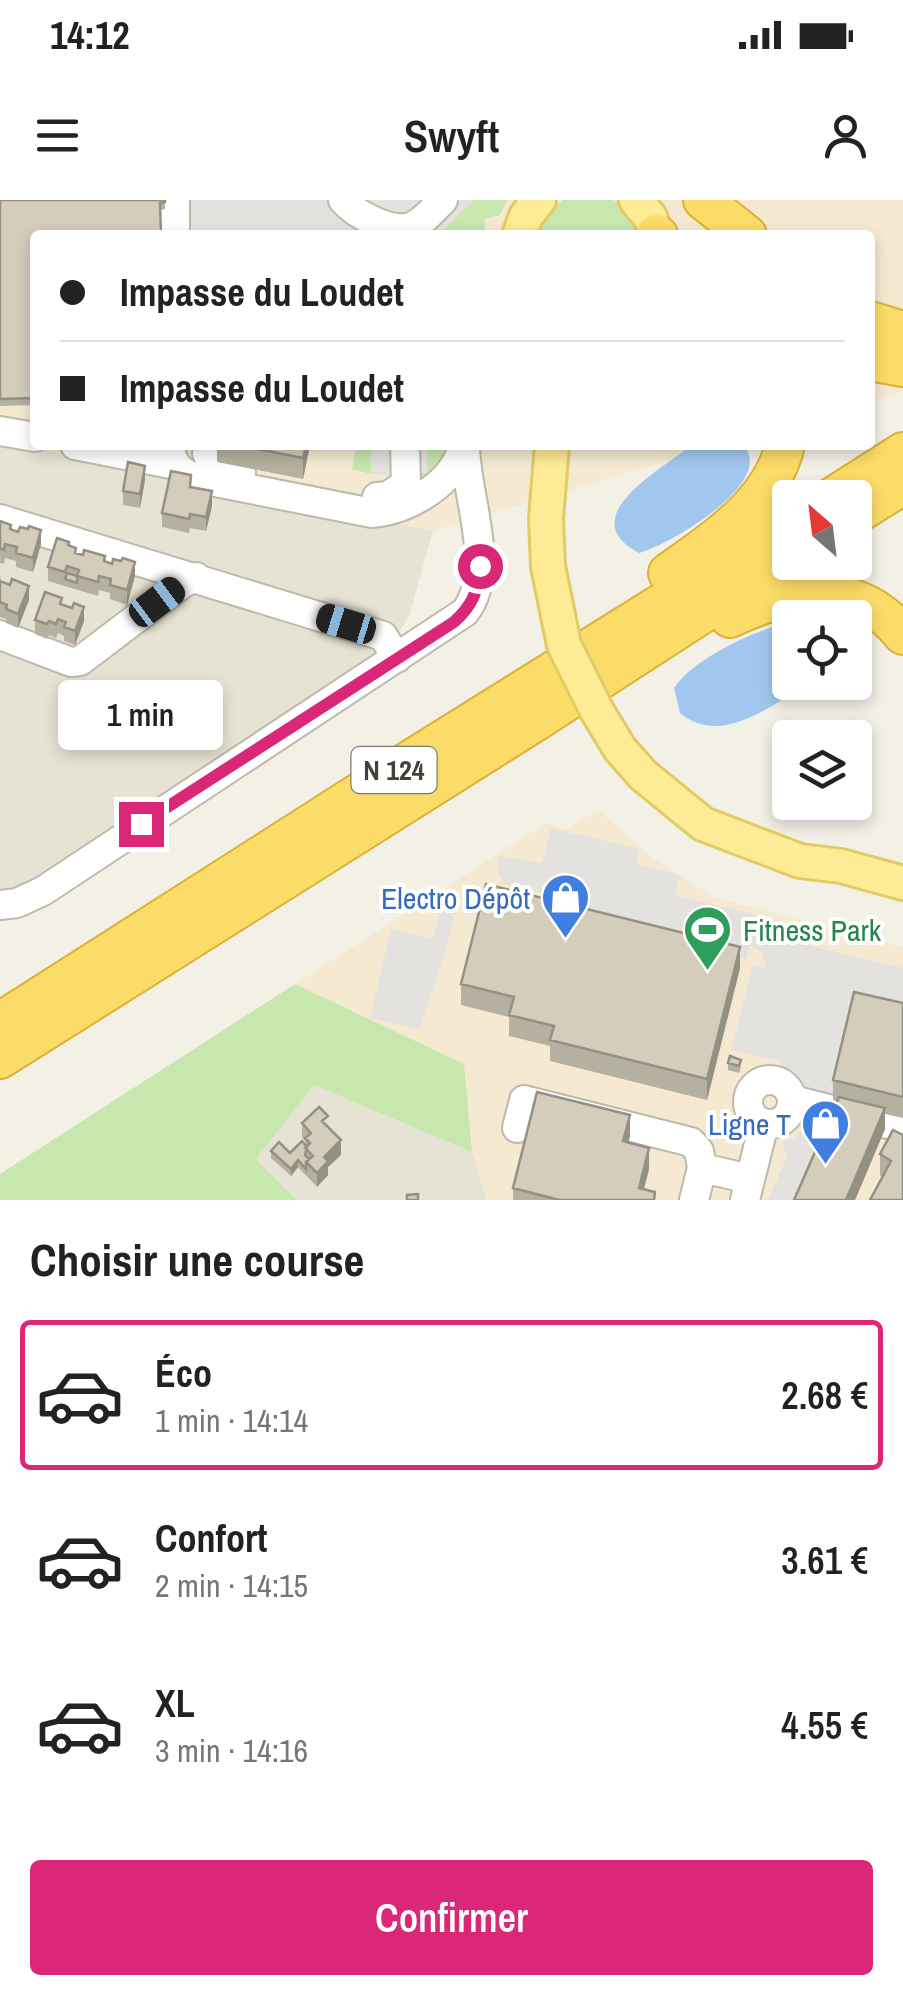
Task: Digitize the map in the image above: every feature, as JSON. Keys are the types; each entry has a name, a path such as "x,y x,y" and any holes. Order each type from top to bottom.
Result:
{"highway":[{"path":"703,200 741,230"},
{"path":"875,322 903,332"},
{"path":"875,363 903,367"},
{"path":"412,758 733,524 772,480 783,450"},
{"path":"859,480 903,452"},
{"path":"872,504 903,485"},
{"name":"N 124","path":"0,1022 412,758 772,534"},
{"name":"N 124","path":"0,1059 772,569"},
{"path":"538,720 769,600 810,592 852,599 878,610 903,635"}],"main road":[{"path":"636,200 655,230"},
{"path":"552,450 546,519 548,566 564,645 620,749 643,775 703,824 800,861 842,866 903,884"},
{"path":"842,866 903,862"}],"street":[{"path":"174,200 175,230"},
{"path":"344,200 354,211 396,230"},
{"path":"404,230 418,224 444,200"},
{"path":"0,431 30,437"},
{"path":"124,450 173,455 184,474 194,478 360,512 384,512 412,502 438,484 462,450"},
{"path":"208,450 212,466 358,497 388,496 406,484 405,450"},
{"path":"0,906 18,903 42,891 234,762 454,622 477,592 480,566 464,450"},
{"path":"0,518 383,636 397,658"},
{"path":"0,635 71,662 80,661 182,583 196,578"},
{"path":"777,1080 788,1088 793,1100 788,1115 780,1122 764,1124 754,1118 748,1104 754,1085 777,1080"},
{"path":"517,1128 524,1100 691,1142 699,1151 702,1168 694,1200"},
{"path":"793,1100 903,1128"},
{"path":"702,1168 748,1190 764,1124"}],"shaded area":[{"path":"0,200 903,200 903,391 875,399 875,230 30,230 30,447 0,441"},
{"path":"185,200 472,200 442,230 186,230"},
{"path":"0,441 433,531 409,617 379,660 0,919"},
{"path":"43,450 704,450 433,531"},
{"path":"371,450 427,450 427,473 413,473 387,483 386,475 371,474"},
{"path":"598,810 656,860 713,897 903,947 903,1200 487,1200 472,1152 464,1064 295,984 546,823 566,829"},
{"path":"551,828 639,849 637,864 680,875 675,895 789,923 786,940 903,968 903,1024 833,1101 806,1093 777,1060 731,1050 753,965 766,968 761,952 750,945 746,959 550,912 554,896 505,885 497,870 497,856 542,863"},
{"path":"444,896 459,899 420,1029 370,1018 391,929 433,939"},
{"path":"314,1085 472,1152 487,1200 297,1200 255,1160"},
{"path":"811,1113 833,1122 799,1200 768,1200 787,1156 782,1142 795,1138"}],"green space":[{"path":"472,200 507,200 500,215 485,219 484,230 442,230"},
{"path":"563,200 613,200 631,214 640,230 535,230 540,219"},
{"path":"356,450 371,450 371,474 352,469"},
{"path":"427,450 449,450 448,460 423,488 413,473 427,472"},
{"path":"295,984 464,1064 472,1152 314,1085 256,1159 297,1200 0,1200 0,1174"}],"water":[{"path":"685,450 745,450 750,460 746,476 715,510 673,538 639,553 621,539 615,525 618,510 644,481"},
{"path":"772,627 772,700 782,700 730,724 696,723 680,713 674,688 683,677 710,656"}],"building":[{"path":"0,200 165,200 160,203 161,230 30,230 30,398 0,399"},
{"path":"263,450 305,450 303,458"},
{"path":"128,462 145,466 140,494 123,491"},
{"path":"171,471 191,475 190,487 212,491 206,517 190,514 189,519 162,513"},
{"path":"0,521 18,532 20,527 29,526 41,530 33,558 16,553 17,547 5,544 4,550 0,548"},
{"path":"57,538 69,542 76,548 75,553 83,555 84,550 105,556 104,561 112,564 113,559 123,558 135,562 127,590 110,585 111,579 99,576 98,582 77,576 79,570 67,566 65,572 48,567"},
{"path":"67,573 77,576 77,583 65,579"},
{"path":"12,579 29,586 18,614 0,602 0,581 10,585"},
{"path":"45,592 62,598 60,604 84,607 75,631 64,627 66,622 58,619 56,624 35,620"},
{"path":"486,884 740,947 707,1079 550,1040 554,1026 509,1015 514,997 461,984"},
{"path":"854,992 903,1003 903,1097 833,1080"},
{"path":"730,1056 741,1060 739,1066 728,1063"},
{"path":"537,1092 630,1115 623,1141 649,1148 639,1188 655,1192 654,1200 559,1200 513,1188"},
{"path":"839,1097 885,1108 846,1200 794,1200"},
{"path":"319,1107 328,1116 322,1121 341,1140 324,1157 328,1161 317,1173 306,1162 313,1156 305,1148 310,1143 305,1138 311,1133 302,1123"},
{"path":"893,1130 903,1135 903,1200 870,1200 891,1161 880,1154"},
{"path":"302,1141 309,1159 306,1169 298,1160 291,1169 271,1151 279,1142 290,1153"}],"place":[{"name":"Electro Dépôt","path":"565,940"},
{"name":"Fitness Park","path":"708,972"},
{"name":"Ligne T","path":"826,1166"}],"route":[{"path":"141,824 454,622 466,612 477,592 480,566"}]}
